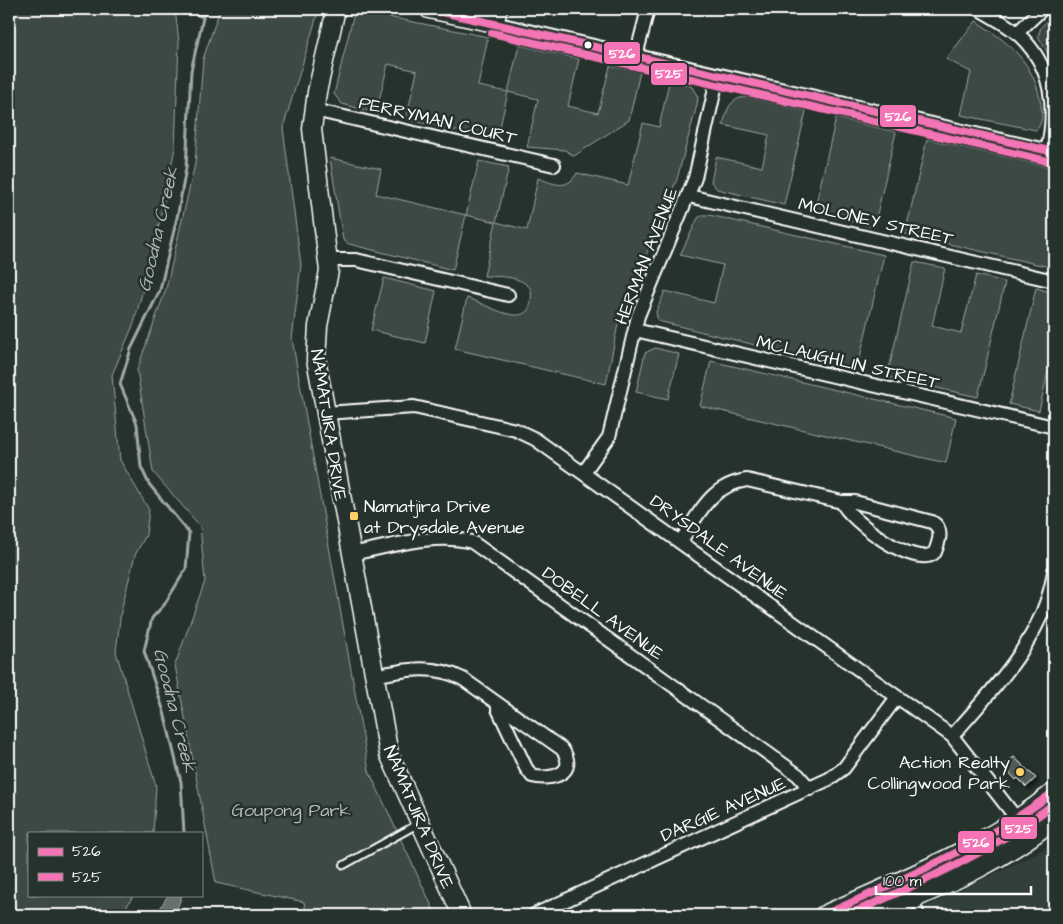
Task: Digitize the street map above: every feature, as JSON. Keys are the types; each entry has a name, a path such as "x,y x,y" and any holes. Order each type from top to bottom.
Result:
{"street":[{"name":"NAMATJIRA DRIVE","path":"336,9 314,110 312,144 329,260 316,349 325,413 389,754 462,915"},
{"path":"429,9 496,16 636,56 1050,152 1053,119 1046,74 1030,46 1017,32 979,9"},
{"path":"636,56 648,9"},
{"path":"1017,32 1042,9"},
{"name":"HERMAN AVENUE","path":"584,472 608,437 643,302 689,196 718,75"},
{"name":"PERRYMAN COURT","path":"314,110 554,165"},
{"name":"MOLONEY STREET","path":"689,196 1054,281"},
{"path":"329,260 356,260 508,296"},
{"name":"MCLAUGHLIN STREET","path":"635,330 1054,427"},
{"name":"DRYSDALE AVENUE","path":"325,413 388,407 431,409 516,430 535,439 681,541 952,736 1032,837"},
{"path":"681,541 709,499 725,485 734,482 760,482 842,502 855,502 932,522 937,525 940,535 935,552 923,558 905,554 848,513 842,502"},
{"name":"DOBELL AVENUE","path":"351,554 437,539 458,538 472,542 798,775 810,789"},
{"path":"952,736 1020,654 1039,619 1054,571"},
{"path":"374,676 414,668 443,670 462,679 498,704 562,749 566,755 566,769 559,775 550,778 532,776 516,750 498,709 498,704"},
{"name":"DARGIE AVENUE","path":"534,915 810,789 844,768 897,697"},
{"path":"824,915 976,845 1018,820 1054,792"},
{"path":"876,915 908,908 1032,837 1054,819"}],"lane":[{"path":"344,865 419,823"},
{"path":"897,882 908,908 918,907 921,915"}],"shaded area":[{"path":"1054,842 1054,915 909,915 1032,856"},
{"path":"167,896 182,896 175,915 156,915"}],"green space":[{"path":"9,9 175,9 179,42 175,148 154,248 134,323 112,375 120,460 149,510 146,535 135,555 121,611 116,652 156,786 153,832 28,832 28,896 133,896 121,915 24,915 9,910"},
{"name":"Goupong Park","path":"220,9 319,9 283,128 301,265 292,339 369,771 436,915 307,915 304,902 216,883 175,665 205,581 200,526 153,472 137,370 166,289 195,164 203,59"},
{"path":"359,11 488,37 478,86 508,92 497,140 406,119 417,71 388,64 376,113 342,104 334,94 353,17"},
{"path":"1054,15 1054,64 1038,36 1041,27"},
{"path":"976,21 999,37 1019,55 1033,77 1038,90 1042,111 1041,122 1036,130 961,115 971,72 946,59"},
{"path":"519,45 579,59 568,106 598,113 610,66 640,72 629,120 574,156 565,150 527,147 538,99 508,92"},
{"path":"670,78 692,87 698,97 697,105 677,179 618,324 606,384 455,349 467,298 498,311 518,315 526,312 531,304 531,289 527,284 516,279 484,276 496,222 527,230 538,178 560,185 569,182 577,173 628,185 643,123 659,127"},
{"path":"747,97 806,111 784,205 717,189 711,182 716,157 762,167 769,135 723,125 733,102"},
{"path":"836,118 896,132 874,227 814,212"},
{"path":"927,139 1054,168 1054,268 905,234"},
{"path":"330,158 381,169 376,194 466,215 453,270 349,244 343,240"},
{"path":"479,161 509,167 496,222 466,215"},
{"path":"703,215 884,255 857,370 658,321 656,312 665,291 714,303 723,265 680,255 698,218"},
{"path":"914,262 945,268 932,326 961,333 976,275 1005,282 978,397 887,377"},
{"path":"384,278 436,291 425,343 371,330"},
{"path":"1036,288 1054,293 1054,373 1048,372 1039,411 1009,404"},
{"path":"655,348 679,354 668,399 636,392 645,353"},
{"path":"711,361 956,418 946,463 700,406"}],"building":[{"name":"Action Realty Collingwood Park","path":"1014,757 1036,778 1026,787 1018,778 1016,780 1003,766"}],"waterway":[{"path":"185,9 202,17"},
{"name":"Goodna Creek","path":"184,832 181,782 164,712 144,651 152,618 164,605 186,569 189,533 149,484 141,467 137,424 120,384 131,349 160,290 178,213 186,168 191,71 205,9"}],"transit line":[{"name":"526","path":"429,9 1054,152"},
{"name":"525","path":"492,33 1052,162"},
{"name":"526","path":"824,915 971,845 999,829 1054,792"},
{"name":"525","path":"848,915 980,852 1054,804"}],"place":[{"name":"Namatjira Drive at Drysdale Avenue","path":"354,516"},
{"name":"Action Realty Collingwood Park","path":"1020,772"}]}
